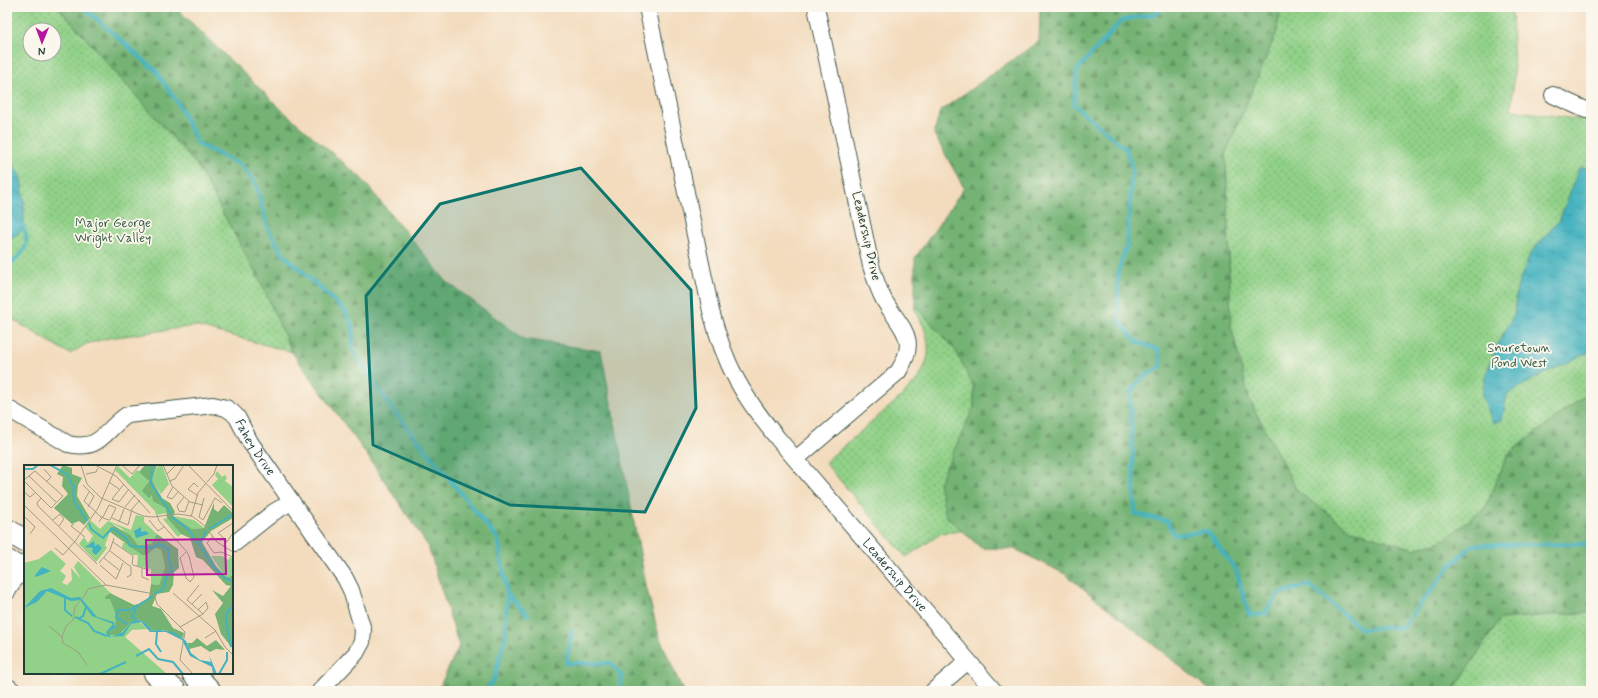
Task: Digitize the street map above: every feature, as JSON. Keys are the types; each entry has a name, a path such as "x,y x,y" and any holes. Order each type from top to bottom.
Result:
{"main road":[{"path":"7,530 24,540"},
{"path":"156,674 175,691"},
{"path":"194,674 210,691"}],"street":[{"name":"Leadership Drive","path":"647,7 718,338 731,370 748,400 796,459 994,691"},
{"name":"Leadership Drive","path":"796,459 898,372 905,361 908,351 908,340 905,330 878,290 871,266 816,7"},
{"path":"1553,95 1586,110 1591,110"},
{"name":"Fahey Drive","path":"7,408 68,444 78,446 87,446 104,438 117,422 127,415 213,405 226,408 232,412 237,417 250,442 345,578 356,603 363,630 362,642 356,653 320,691"},
{"path":"236,543 274,512 291,502"},
{"path":"7,592 20,566"},
{"path":"932,691 968,660"},
{"path":"7,686 13,691"}],"highlighted area":[{"path":"581,168 691,290 696,408 645,512 510,505 373,445 366,296 440,204"}],"green space":[{"name":"Major George Wright Valley","path":"7,7 58,7 197,165 262,285 292,352 195,326 109,338 86,344 70,354 7,316"},
{"path":"58,7 175,7 283,111 361,178 447,282 524,339 601,351 647,590 659,636 683,691 435,691 439,688 459,646 428,546 367,455 292,352 262,285 197,165"},
{"path":"1040,7 1281,7 1276,34 1226,152 1231,326 1249,399 1297,491 1351,530 1414,549 1442,541 1485,508 1508,454 1587,394 1591,393 1591,612 1500,619 1453,691 1211,691 1065,574 1015,549 981,548 946,516 939,483 974,407 974,388 956,351 915,305 915,258 964,188 934,134 940,111 1039,41"},
{"name":"Snuretown Pond West","path":"1281,7 1512,7 1514,79 1511,110 1591,121 1591,393 1587,394 1508,454 1485,508 1442,541 1414,549 1351,530 1297,491 1249,399 1231,326 1226,152 1276,34"},
{"path":"915,305 956,351 974,388 974,407 959,442 946,516 963,531 942,533 906,557 826,464 826,461 908,390 924,367 928,355 928,341 923,326 914,308"},
{"path":"1591,612 1591,691 1453,691 1500,619"}],"water":[{"path":"7,153 21,178 24,200 24,220 21,231 9,240 7,240"},
{"path":"1579,168 1591,168 1591,351 1535,378 1507,395 1502,420 1493,423 1482,396 1485,377 1497,346 1514,315 1517,288 1530,254 1560,219"}],"waterway":[{"path":"83,7 156,71 177,102 198,144 242,166 256,185 268,229 283,254 345,311 353,328 353,351 390,406 498,539 507,594 506,633 494,679 486,691"},
{"path":"1164,7 1155,14 1122,20 1077,70 1074,105 1126,149 1132,169 1127,245 1118,271 1118,320 1137,342 1159,350 1161,367 1141,379 1130,393 1135,514 1167,521 1174,535 1207,531 1236,570 1249,615 1265,614 1278,594 1309,585 1361,629 1402,627 1451,565 1473,545 1591,544"},
{"path":"12,263 21,254 26,246 27,242 23,225"},
{"path":"507,594 528,615"},
{"path":"572,631 566,663 611,663 622,677 619,691"}]}
